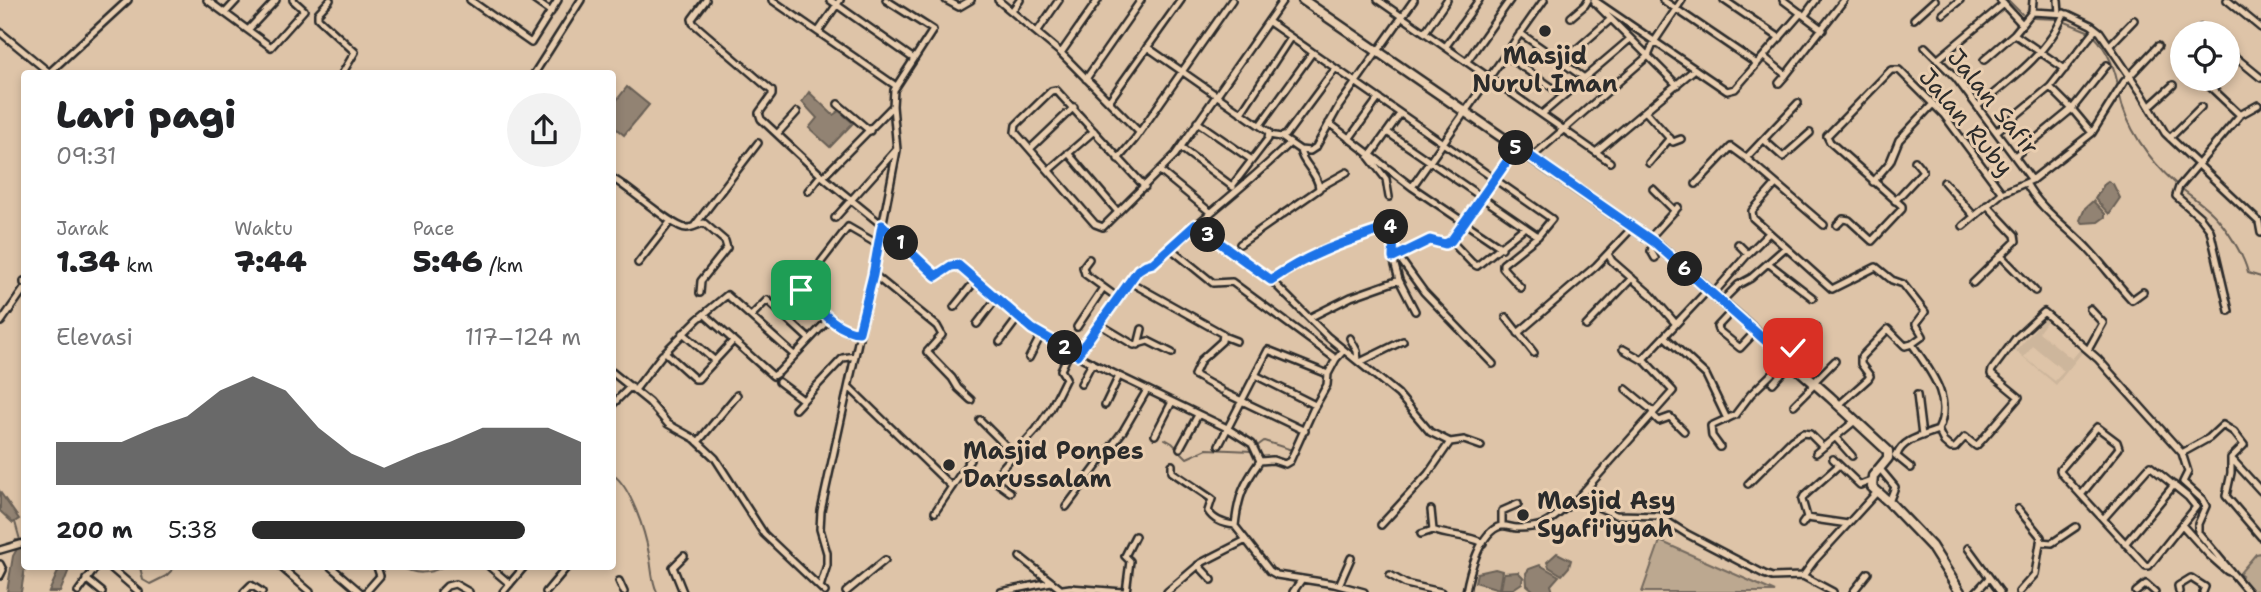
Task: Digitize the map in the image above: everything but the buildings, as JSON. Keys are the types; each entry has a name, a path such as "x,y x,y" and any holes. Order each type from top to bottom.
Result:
{"main road":[{"path":"1303,0 1652,240 1815,383 1893,455 1871,481 1877,492 1931,546 1960,592"}],"street":[{"path":"53,70 128,0"},
{"path":"207,0 271,47 304,10 293,0"},
{"path":"225,13 237,0"},
{"path":"248,30 276,0"},
{"path":"330,0 318,13 318,18 355,52 344,70"},
{"path":"470,0 531,44 558,0"},
{"path":"534,0 551,12"},
{"path":"537,70 581,0"},
{"path":"706,0 692,19 693,23 772,91 759,115 822,176 882,225 936,276 951,266 958,265 1041,335 1092,363 1227,428 1255,449 1260,461"},
{"path":"772,0 896,86"},
{"path":"830,0 838,2 914,59"},
{"path":"822,589 827,553 820,529 821,511 873,275 897,150 893,106 896,86 933,30 886,0"},
{"path":"946,0 960,8 971,0"},
{"path":"998,0 1061,53 1139,132"},
{"path":"1012,11 1020,0"},
{"path":"1037,32 1059,0"},
{"path":"1061,53 1098,0"},
{"path":"1086,79 1141,0"},
{"path":"1109,101 1179,3 1168,0"},
{"path":"1145,187 1061,93 1054,90 1014,128 1098,227 1105,226 1118,212 1145,187 1160,172 1181,148 1283,0"},
{"path":"1379,0 1611,162"},
{"path":"1269,135 1281,137 1307,152 1316,147 1355,83 1414,0"},
{"path":"1425,32 1447,0"},
{"path":"1446,46 1479,0"},
{"path":"1467,61 1510,0"},
{"path":"1412,187 1544,0"},
{"path":"1571,17 1592,0"},
{"path":"1592,0 1677,85"},
{"path":"1592,0 1724,89 1731,91 1816,0"},
{"path":"1663,0 1757,64"},
{"path":"1532,157 1648,56 1654,42 1682,0"},
{"path":"1724,0 1780,38"},
{"path":"1784,0 1823,30"},
{"path":"1779,83 1844,0"},
{"path":"1914,19 1935,0"},
{"path":"1943,14 1960,0"},
{"path":"1984,60 2024,22 2031,13 2033,0"},
{"path":"1978,106 2023,70 2040,50 2061,17 2058,0"},
{"path":"2227,0 2261,28"},
{"path":"1118,159 1230,1"},
{"path":"818,32 838,2"},
{"path":"1937,60 2002,2 2024,22"},
{"path":"2031,13 2074,16 2110,45 2169,138 2260,222 2261,233"},
{"path":"1562,62 1611,19"},
{"path":"2110,45 2134,20"},
{"path":"1269,22 1552,219 1538,236 1503,264 1503,268 1521,288"},
{"path":"0,32 46,70"},
{"path":"1520,33 1583,77"},
{"path":"1997,131 2050,87 2094,33"},
{"path":"2014,34 2065,69"},
{"path":"1241,113 1290,38"},
{"path":"1542,114 1630,39"},
{"name":"Jalan Ruby","path":"1873,182 1830,142 1827,136 1895,68 1933,104 2002,193 2029,181 2092,133 2124,82 2158,46"},
{"path":"1147,47 1260,125 1269,135"},
{"name":"Jalan Safir","path":"1925,47 1997,131 2015,156 2029,181 2032,193 2087,248 2132,300 2143,292"},
{"path":"1260,125 1312,53"},
{"path":"1505,55 1563,95"},
{"path":"1764,57 1786,75"},
{"path":"2240,61 2261,78"},
{"path":"2015,156 2072,109 2106,65"},
{"path":"1281,137 1286,135 1335,69"},
{"path":"1597,151 1695,69"},
{"path":"2050,87 2092,133"},
{"path":"2150,106 2170,88"},
{"path":"2215,91 2240,115"},
{"path":"1349,139 1378,99"},
{"path":"1746,158 1798,103"},
{"path":"838,104 870,131"},
{"path":"1837,225 1843,219 1849,220 1872,241 1902,209 1873,182 1890,162 1899,140 1933,104"},
{"path":"2229,311 2210,230 2200,216 2175,196 2179,187 2240,115 2258,105"},
{"path":"807,191 893,106"},
{"path":"1030,149 1074,107"},
{"path":"2169,138 2201,107"},
{"path":"777,134 797,112"},
{"path":"1646,112 1675,143 1681,139"},
{"path":"1369,155 1400,114"},
{"path":"1197,122 1252,160"},
{"path":"1329,123 1412,187 1502,248"},
{"path":"1049,170 1094,131"},
{"path":"1387,132 1538,236"},
{"path":"1763,140 1783,157 1810,132"},
{"path":"1233,186 1269,135"},
{"path":"1649,163 1670,138"},
{"path":"695,225 758,143"},
{"path":"1077,355 1142,266 1153,263 1290,143"},
{"path":"1395,257 1430,240 1445,244 1451,241 1517,147"},
{"path":"1696,184 1731,147 1824,225"},
{"path":"1181,148 1238,191"},
{"path":"835,219 897,150"},
{"path":"1300,150 1300,155 1320,187"},
{"path":"1068,153 1118,212"},
{"path":"1369,155 1386,179 1389,197"},
{"path":"1895,201 1923,171 1915,161"},
{"path":"1160,172 1210,212"},
{"path":"1240,244 1312,196 1320,187 1347,172"},
{"path":"1389,187 1403,179"},
{"path":"616,181 638,194 670,222 686,228 706,224 727,245 722,256 701,281 700,293"},
{"path":"1944,182 1975,216"},
{"path":"1775,185 1751,213 1769,233 1832,289 1876,267 1892,280 1901,283 1925,310 1923,317 1916,324 1923,336 1912,344 1905,346 1888,329 1860,357 1861,364 1870,376 1839,405"},
{"path":"1653,189 1677,209 1652,240 1651,251 1655,258"},
{"path":"1963,226 2002,193"},
{"path":"1973,284 2017,238 1987,205"},
{"path":"638,263 670,222"},
{"path":"1195,225 1271,280 1328,337 1398,394 1430,432 1450,443 1464,440 1481,446"},
{"path":"821,262 848,227 879,245"},
{"path":"1271,280 1314,254 1390,227 1394,230 1399,280 1415,312"},
{"path":"1518,333 1608,254 1633,227"},
{"path":"1451,241 1477,266 1525,228"},
{"path":"1644,361 1643,358 1676,324 1769,233"},
{"path":"1738,244 1748,254"},
{"path":"1170,248 1213,283 1232,282 1336,359"},
{"path":"1721,302 1785,248"},
{"path":"1608,254 1676,324"},
{"path":"2001,256 2035,291"},
{"path":"1395,257 1424,292 1493,364"},
{"path":"1089,259 1083,271 1091,280 1118,298"},
{"path":"1768,263 1812,298"},
{"path":"873,275 937,326 942,335 927,352 971,400"},
{"path":"1586,326 1632,278"},
{"path":"1309,318 1351,297 1399,280"},
{"path":"954,307 975,281"},
{"path":"1130,282 1236,341"},
{"path":"1077,327 1103,288"},
{"path":"1,323 21,289"},
{"path":"801,290 830,319 847,331 859,332"},
{"path":"733,341 698,379 665,352 727,295 794,355"},
{"path":"977,324 996,299"},
{"path":"751,316 767,300 810,339"},
{"path":"2088,350 2103,323 2090,309"},
{"path":"1732,312 1717,327 1718,330 1740,348 1755,332"},
{"path":"1912,344 1942,395 1944,412 1938,430 1944,442 1951,448 1965,437 1976,446 2020,397 1991,373 2016,338 2042,313 2046,313 2088,350 2182,453 2188,472 2183,482 2206,506 2197,529 2246,591"},
{"path":"704,314 773,376 830,319"},
{"path":"1506,317 1534,352"},
{"path":"1000,342 1018,318"},
{"path":"1100,324 1130,343 1138,345 1148,341 1172,354"},
{"path":"1773,383 1788,361 1793,348 1804,335 1816,327 1817,330 1793,351"},
{"path":"1138,345 1142,329"},
{"path":"683,333 715,361"},
{"path":"1029,358 1041,335"},
{"path":"1223,335 1222,341 1201,360 1194,375 1305,431"},
{"path":"1665,337 1706,375 1727,419"},
{"path":"1350,338 1359,361"},
{"path":"1359,361 1403,341"},
{"path":"1260,461 1273,460 1285,464 1294,455 1315,405 1327,385 1328,374 1344,349"},
{"path":"1466,592 1474,560 1493,531 1502,526 1516,528 1546,523 1575,501 1673,391 1644,361 1623,349"},
{"path":"1219,445 1268,350 1328,374"},
{"path":"1010,492 996,482 994,477 1036,430 1051,408 1066,380 1066,375 1061,370 1070,351"},
{"path":"616,402 633,388 662,355"},
{"path":"795,409 844,358 855,356"},
{"path":"1720,447 1710,430 1714,424 1735,415 1747,397 1788,361"},
{"path":"1794,405 1835,361"},
{"path":"1081,384 1092,363"},
{"path":"616,375 633,388 668,424 698,442 721,465 764,534 822,589"},
{"path":"1255,375 1315,405"},
{"path":"1104,405 1119,376"},
{"path":"779,382 803,400"},
{"path":"849,387 952,487"},
{"path":"1626,389 1659,421 1670,417 1684,431"},
{"path":"1066,507 1123,431 1147,390"},
{"path":"698,442 737,395"},
{"path":"1917,395 1922,436"},
{"path":"1155,435 1172,402"},
{"path":"1180,448 1198,415"},
{"path":"980,420 1014,454"},
{"path":"1816,453 1856,420"},
{"path":"2182,453 2209,438 2223,425 2234,432 2244,445 2231,458 2231,473 2225,493 2227,500 2261,537"},
{"path":"2081,495 2119,448 2117,442 2097,427 2060,470 2081,495 2146,566 2149,566 2183,526 2196,507 2152,467 2147,467 2103,519"},
{"path":"1911,468 1893,455 1902,446 1938,430"},
{"path":"1748,484 1791,440 1803,433 1810,434 1823,447"},
{"path":"1835,437 1852,456"},
{"path":"1381,526 1428,474 1450,443"},
{"path":"2231,458 2261,491"},
{"path":"1833,459 1860,485 1871,481"},
{"path":"935,512 971,460"},
{"path":"1260,461 1239,498 1235,525 1269,571 1285,577 1364,592"},
{"path":"1839,465 1802,498 1804,521 1848,524"},
{"path":"1172,466 1172,472 1212,499 1209,514 1224,524 1235,525"},
{"path":"1880,469 1894,484 1889,502"},
{"path":"2125,544 2174,485"},
{"path":"1803,576 1877,492"},
{"path":"1575,501 1587,501 1620,516 1659,516 1686,534 1764,574 1772,577 1803,576 1833,592"},
{"path":"1502,526 1502,511 1518,504"},
{"path":"2018,509 2038,531 2040,542 2035,574 2019,592"},
{"path":"1431,510 1433,530"},
{"path":"2183,526 2209,555 2232,573"},
{"path":"2040,542 2052,543 2076,527"},
{"path":"1421,534 1433,530 1444,535 1474,538 1483,543"},
{"path":"1020,557 1063,591 1070,588 1125,592 1130,561 1125,556 1135,536"},
{"path":"1167,592 1198,565 1246,540"},
{"path":"0,550 21,544"},
{"path":"1968,548 2000,592"},
{"path":"684,556 673,566 684,592"},
{"path":"1328,592 1336,585 1351,558"},
{"path":"846,592 885,561"},
{"path":"0,564 3,572 0,576"},
{"path":"1198,565 1212,580"},
{"path":"78,592 94,570"},
{"path":"113,570 139,592"},
{"path":"284,570 310,592"},
{"path":"334,570 360,592"},
{"path":"366,592 380,576 378,570"},
{"path":"494,570 510,584"},
{"path":"503,592 522,570"},
{"path":"546,592 564,570"},
{"path":"1853,592 1868,573"},
{"path":"1390,575 1406,584 1441,592"},
{"path":"1976,592 1989,578"},
{"path":"2179,592 2178,586 2191,578 2205,587 2203,592"},
{"path":"86,579 102,592"},
{"path":"1293,592 1302,579"},
{"path":"619,581 624,592"},
{"path":"1001,592 1051,582"},
{"path":"441,592 447,586 455,584 469,592"},
{"path":"2136,592 2146,584 2155,592"},
{"path":"244,592 251,585 262,592"}],"shaded area":[{"path":"627,87 649,105 624,135 616,128 616,101"},
{"path":"809,92 833,115 839,111 853,123 830,147 809,128 817,118 802,102"},
{"path":"2108,181 2113,184 2120,198 2109,214 2095,199"},
{"path":"2093,201 2105,217 2098,222 2083,223 2080,220 2085,208"},
{"path":"2046,316 2085,349 2056,385 2016,351","holes":["2047,321 2081,348 2072,359 2039,332","2033,346 2064,371 2055,381 2024,357"]},
{"path":"0,492 19,519 13,523 0,511"},
{"path":"16,540 21,540 21,570 25,570 21,592 7,592 13,556 17,549"},
{"path":"1660,541 1775,592 1642,592"},
{"path":"1557,553 1571,560 1562,575 1549,567 1547,562"},
{"path":"2261,553 2261,590 2246,592 2238,582 2242,576 2239,574 2256,554"},
{"path":"1540,565 1559,576 1551,585 1553,592 1535,592 1527,585 1526,573"},
{"path":"1495,569 1502,571 1499,589 1475,582 1477,573"},
{"path":"59,570 69,570 60,592 49,592"},
{"path":"1518,572 1523,577 1522,583 1513,589 1501,589 1504,573"}],"waterway":[{"path":"2008,0 2022,14"},
{"path":"2034,18 2058,19"},
{"path":"2063,21 2090,32"},
{"path":"2094,36 2110,60 2118,87"},
{"path":"2119,93 2133,130 2156,164 2218,220 2239,250 2248,273 2261,277"},
{"path":"1165,439 1187,458 1207,449 1252,451"},
{"path":"1256,447 1264,441 1292,450"},
{"path":"616,477 625,488 641,522 657,592"},
{"path":"15,522 20,540"},
{"path":"141,570 143,580 150,584 172,570"},
{"path":"410,570 422,573 434,570"}],"place":[{"name":"Masjid Nurul Iman","path":"1545,31"},
{"name":"Masjid Ponpes Darussalam","path":"949,465"},
{"name":"Masjid Asy Syafi'iyyah","path":"1523,515"}],"route":[{"path":"801,290 830,319 847,331 859,332 882,225 936,276 951,266 958,265 1032,329 1077,355 1138,270 1153,263 1195,225 1271,280 1292,265 1336,244 1390,227 1394,230 1393,258 1430,240 1445,244 1451,241 1517,147 1654,242 1786,359 1793,348"}]}
